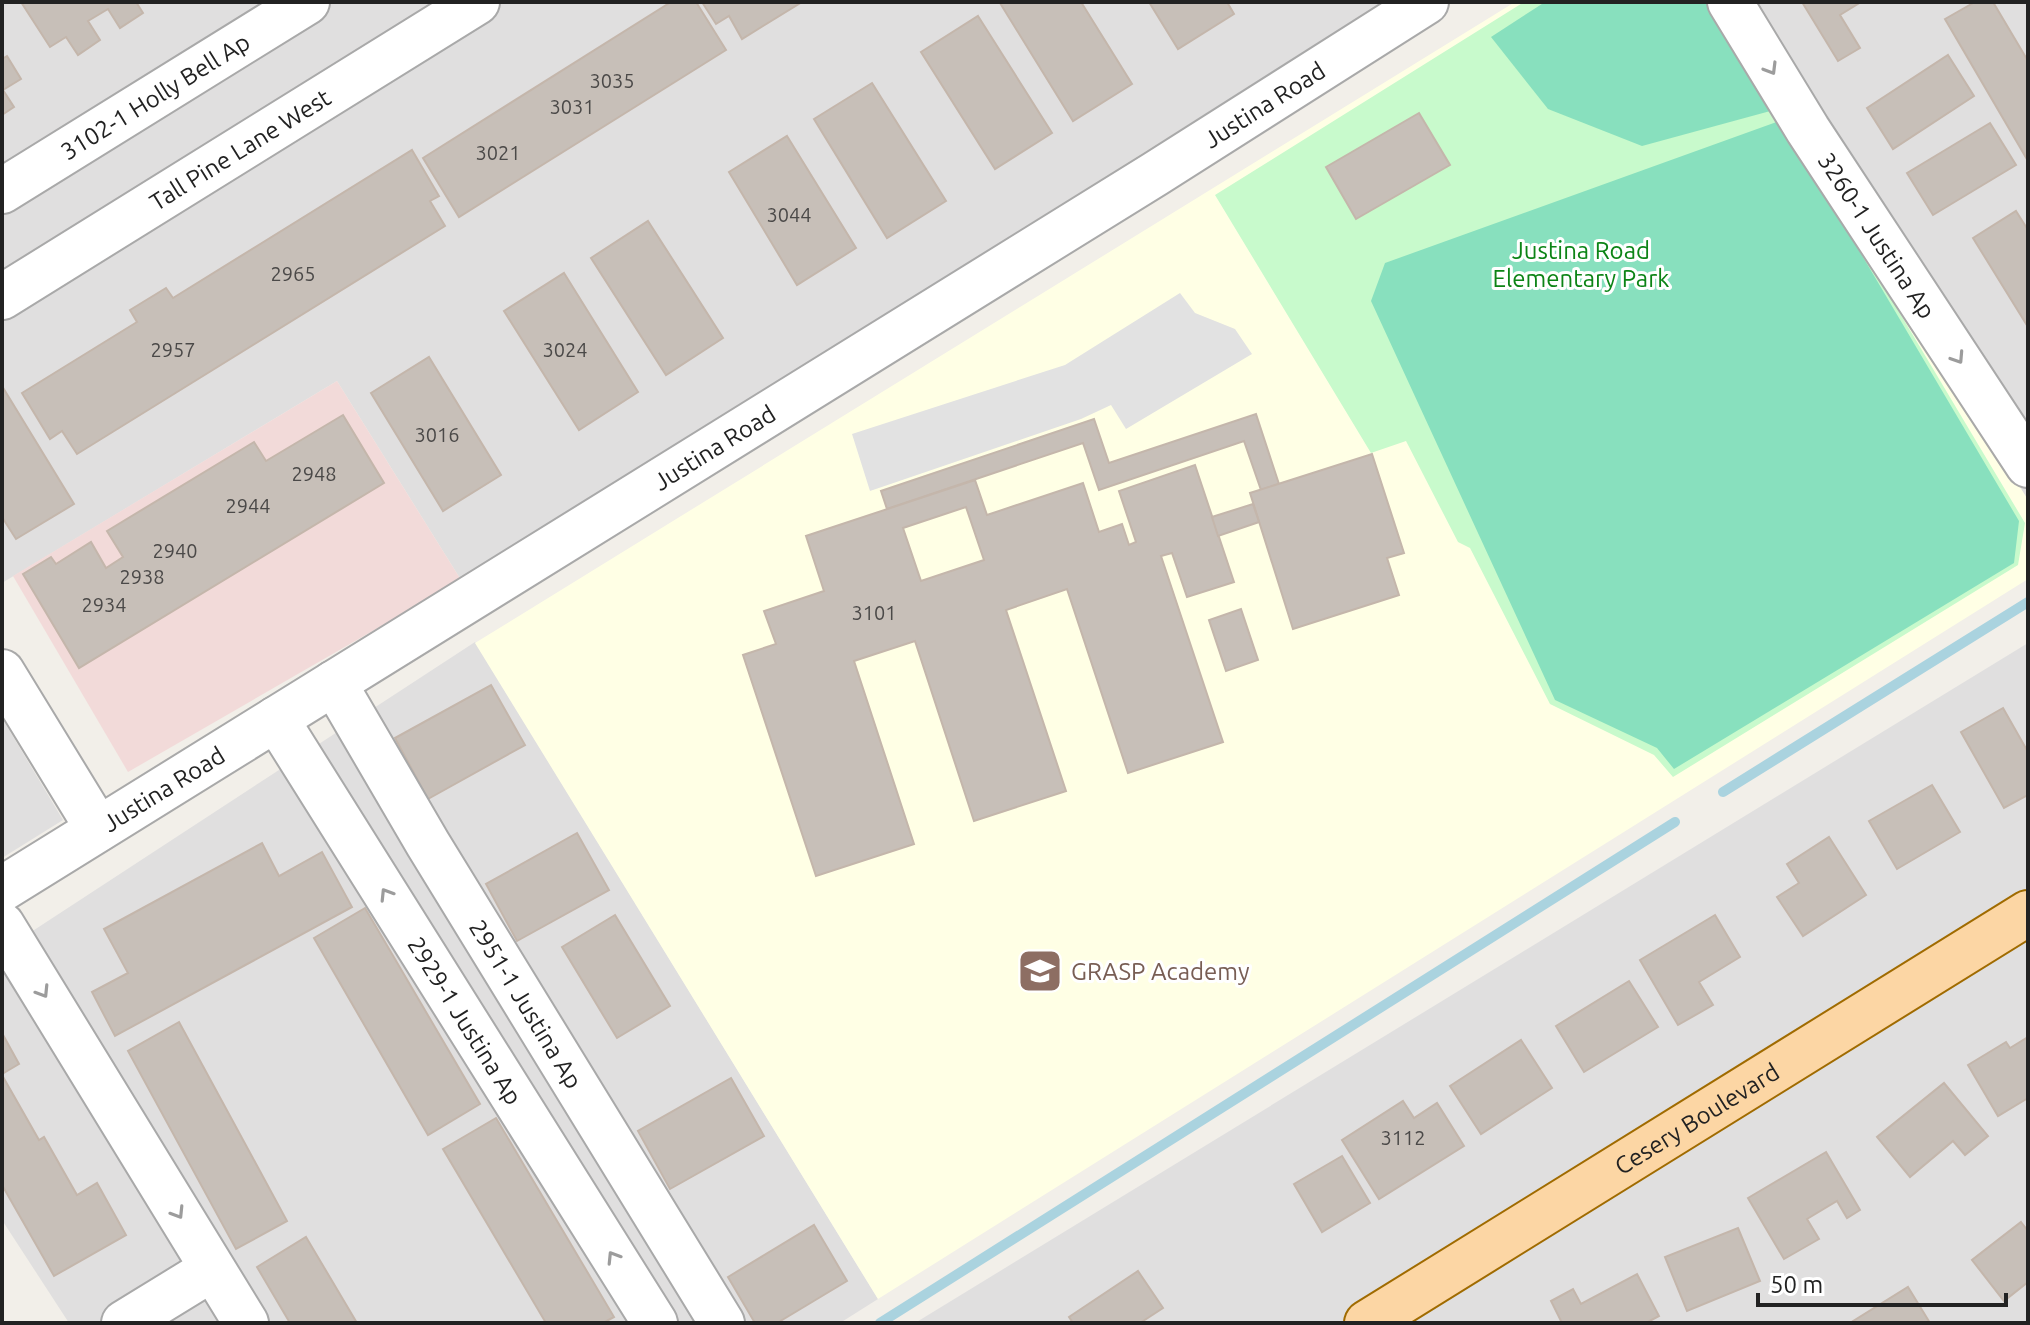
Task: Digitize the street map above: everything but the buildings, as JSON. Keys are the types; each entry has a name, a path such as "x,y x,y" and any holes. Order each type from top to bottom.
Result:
{"main road":[{"name":"Cesery Boulevard","path":"1367,1323 2028,913"}],"street":[{"name":"3102-1 Holly Bell Ap","path":"2,191 307,2"},
{"name":"Tall Pine Lane West","path":"2,297 477,2"},
{"name":"Justina Road","path":"2,889 1211,139 1426,2"},
{"name":"3260-1 Justina Ap","path":"1730,2 1808,130 2028,465"},
{"path":"2,672 98,829"},
{"name":"2951-1 Justina Ap","path":"334,683 428,844 722,1323"},
{"name":"2929-1 Justina Ap","path":"276,719 655,1323"},
{"path":"2,925 246,1323"},
{"path":"124,1323 212,1269"}],"shaded area":[{"path":"2,2 1384,2 461,580 337,381 2,583"},
{"name":"GRASP Academy","path":"1515,2 1716,2 2028,500 2028,579 878,1299 475,643"},
{"path":"1716,2 2028,2 2028,500"},
{"path":"1180,293 1195,313 1235,329 1252,354 1126,429 1111,405 1081,419 870,491 852,434 1065,365"},
{"path":"337,381 461,580 128,772 13,576"},
{"path":"475,642 878,1299 840,1323 69,1323 2,1220 2,951"},
{"path":"2028,643 2028,1323 915,1323"},
{"path":"2,718 63,820 2,858"}],"green space":[{"name":"Justina Road Elementary Park","path":"1524,2 1711,2 2025,523 2018,565 1673,777 1654,755 1550,704 1470,548 1458,542 1406,441 1371,453 1215,195"},
{"path":"1545,2 1706,2 1774,110 1642,146 1548,109 1491,37"},
{"name":"Justina Road Elementary Park","path":"1782,120 2019,521 2014,563 1674,769 1657,748 1555,700 1371,301 1385,263"}],"waterway":[{"path":"1723,792 2028,602"},
{"path":"880,1323 1675,822"}],"place":[{"name":"GRASP Academy","path":"1040,971"}]}
